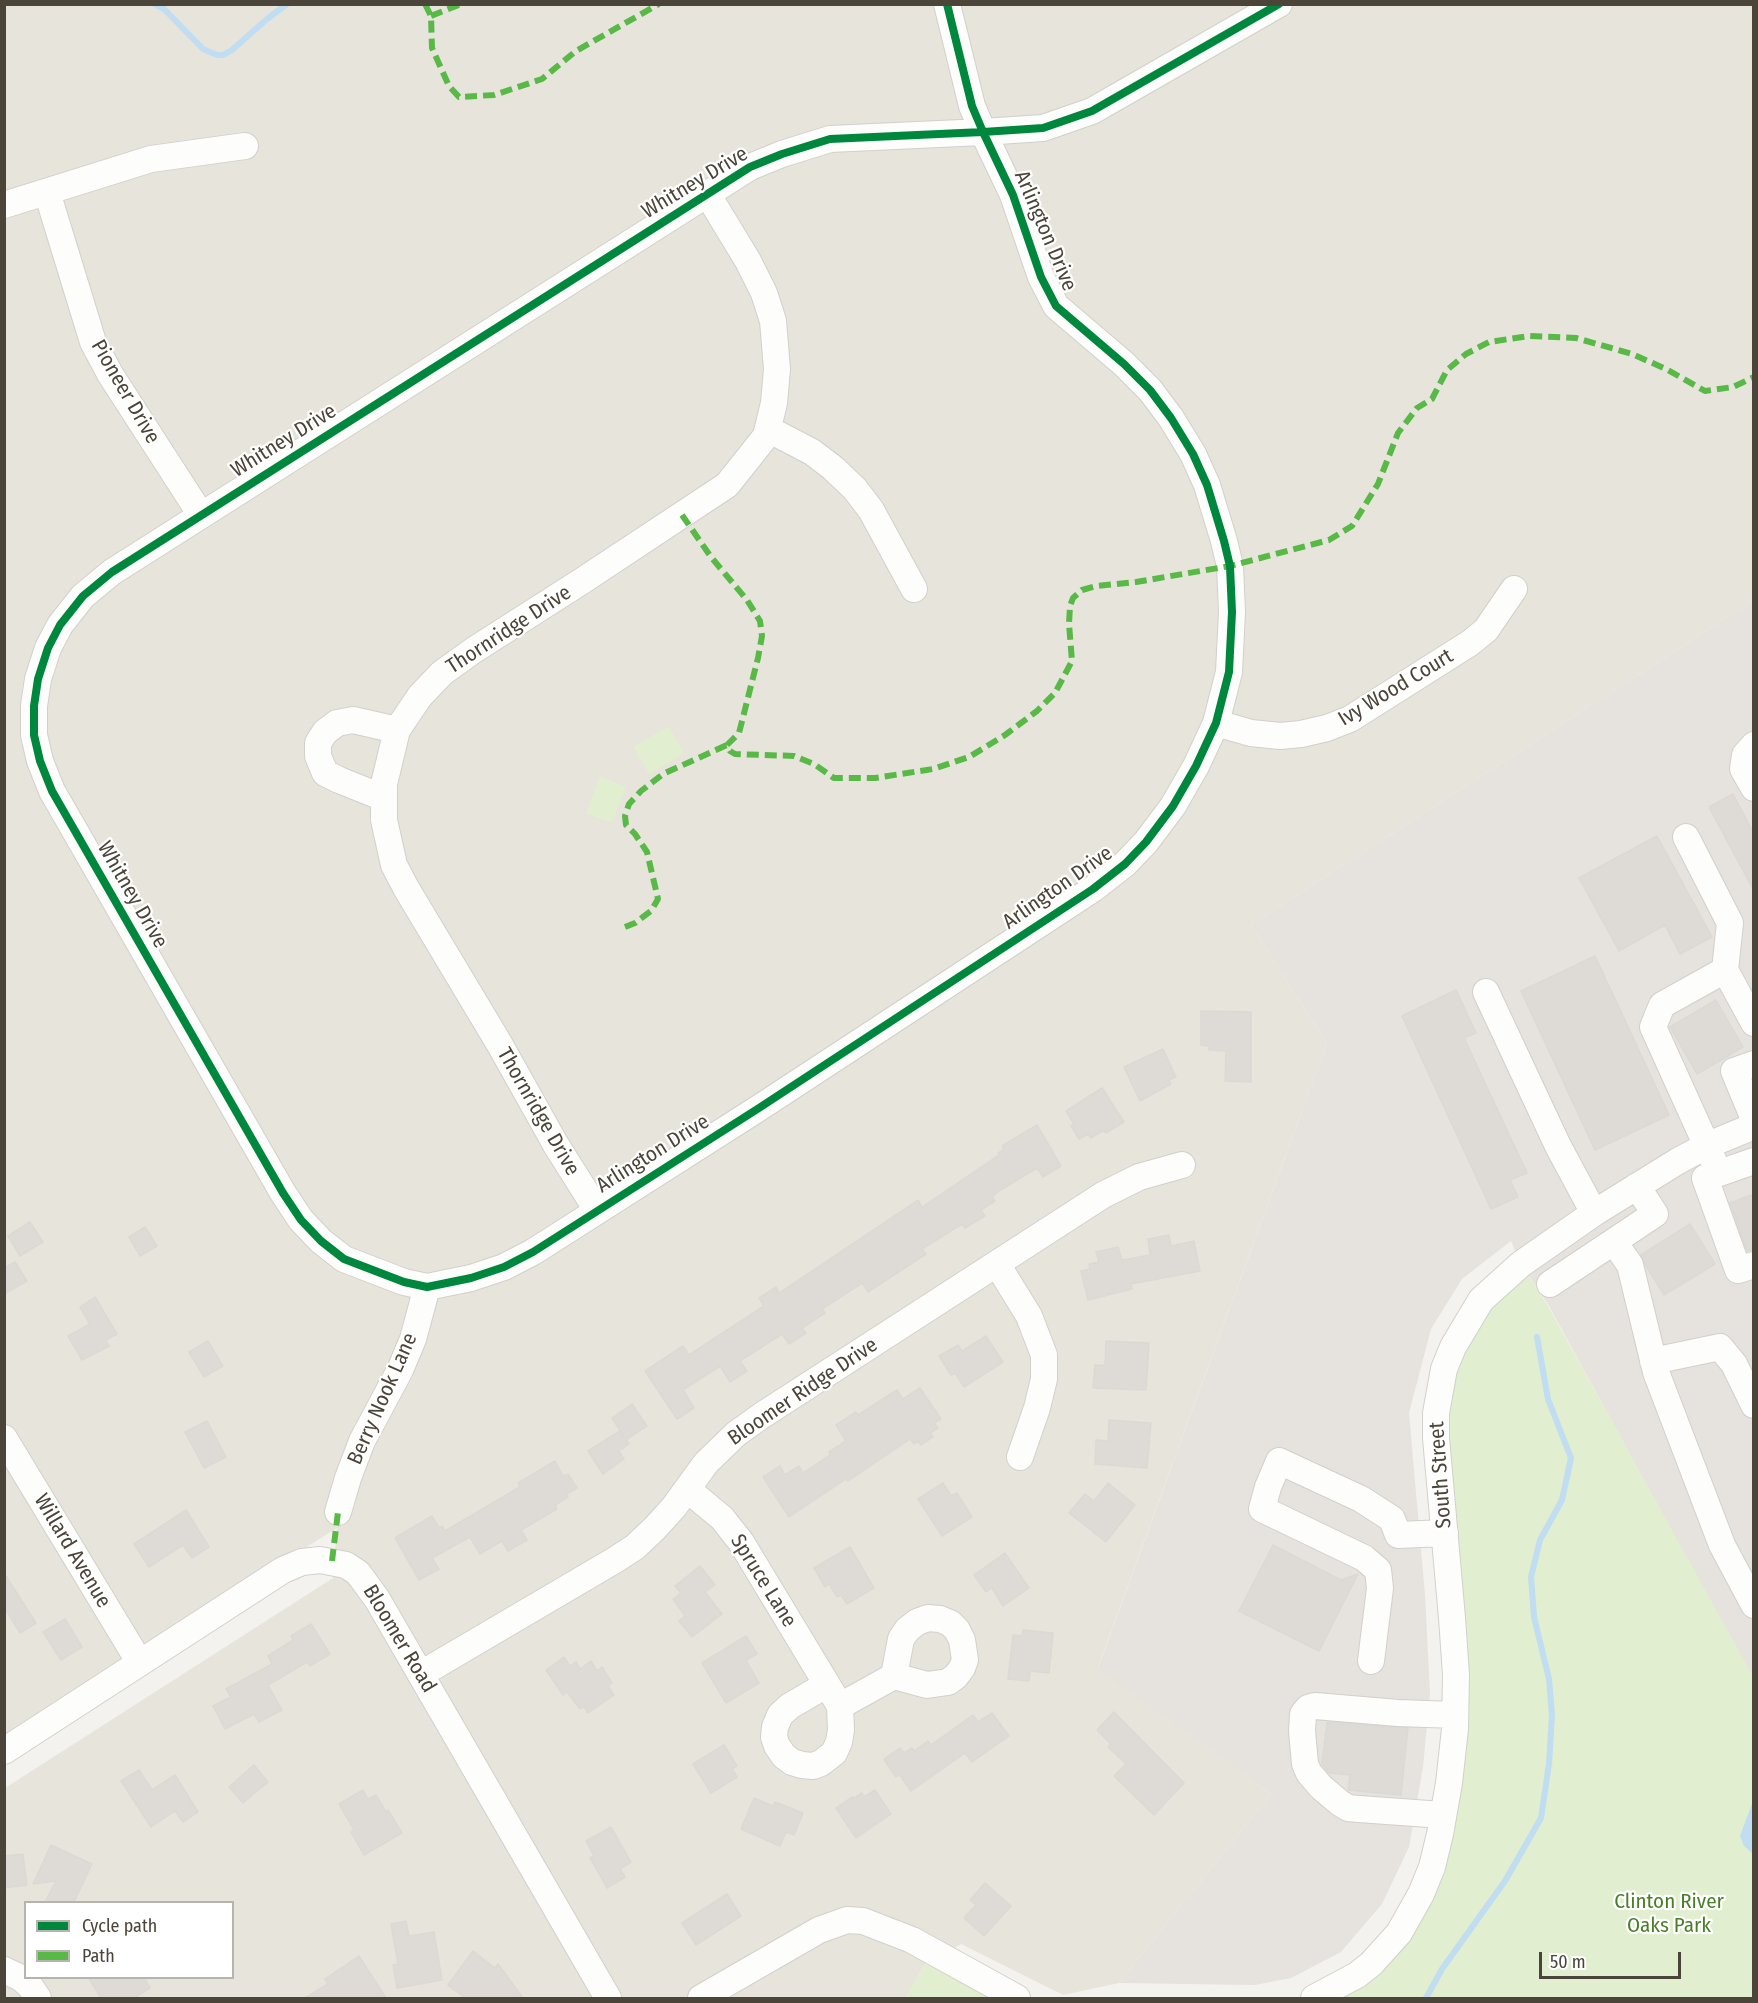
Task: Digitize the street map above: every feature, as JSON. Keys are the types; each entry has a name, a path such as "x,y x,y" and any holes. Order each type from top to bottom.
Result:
{"street":[{"name":"Arlington Drive","path":"427,1287 471,1278 504,1266 532,1252 828,1063 1093,889 1125,864 1146,842 1173,806 1196,766 1216,723 1229,672 1232,612 1230,566 1207,484 1193,454 1171,418 1150,390 1124,364 1056,306 1041,277 1012,195 972,106 947,4"},
{"name":"Whitney Drive","path":"427,1287 404,1282 344,1259 321,1241 301,1220 277,1183 58,801 40,761 34,735 34,716 38,679 48,648 60,625 83,596 112,572 750,167 830,139 1043,128 1092,111 1247,12 1279,4"},
{"path":"4,205 151,159 245,146"},
{"name":"Pioneer Drive","path":"46,192 93,342 110,374 201,515"},
{"name":"Thornridge Drive","path":"597,1210 556,1145 394,865 384,820 384,798 388,763 397,730 420,696 442,673 727,485 766,436 774,403 777,369 773,321 764,293 748,261 708,195"},
{"path":"768,429 812,452 855,489 871,510 914,589"},
{"name":"Ivy Wood Court","path":"1216,723 1251,733 1281,736 1327,728 1350,719 1478,637 1486,630 1514,589"},
{"path":"384,798 325,772 318,756 318,743 325,732 337,723 353,720 397,730"},
{"path":"1754,745 1745,755 1743,769 1754,788"},
{"path":"1686,837 1730,922 1725,969 1754,1023"},
{"path":"1719,1173 1653,1027 1662,1005 1725,969"},
{"path":"1486,992 1558,1146 1594,1213"},
{"path":"1754,1064 1734,1071 1754,1119"},
{"name":"South Street","path":"1314,1998 1342,1985 1371,1964 1399,1933 1421,1894 1432,1867 1449,1783 1455,1715 1456,1675 1436,1438 1436,1413 1444,1370 1453,1347 1481,1300 1521,1264 1637,1186 1708,1145 1754,1126"},
{"path":"1754,1161 1705,1178 1738,1270 1754,1265"},
{"name":"Bloomer Ridge Drive","path":"421,1674 615,1560 655,1528 706,1463 736,1434 1103,1195 1139,1177 1182,1165"},
{"path":"1550,1284 1655,1214 1637,1186"},
{"path":"1614,1242 1630,1265 1653,1361 1722,1545 1754,1605"},
{"path":"997,1264 1029,1316 1044,1355 1044,1379 1037,1408 1020,1457"},
{"name":"Berry Nook Lane","path":"338,1512 362,1441 400,1370 408,1350 427,1287"},
{"path":"1653,1361 1720,1347 1734,1365 1754,1405"},
{"name":"Willard Avenue","path":"4,1438 140,1663"},
{"path":"1378,1570 1364,1558 1262,1509 1279,1461 1361,1499 1392,1519 1398,1535"},
{"name":"Spruce Lane","path":"687,1490 722,1518 741,1542 840,1706"},
{"path":"1398,1535 1445,1533"},
{"path":"1371,1661 1380,1588 1378,1570 1398,1535"},
{"name":"Bloomer Road","path":"4,1750 283,1570 302,1562 320,1560 346,1565 358,1573 376,1599 608,1998"},
{"path":"826,1685 790,1706 780,1715 774,1737 784,1756 792,1762 813,1766 830,1758 839,1742 840,1706 894,1676"},
{"path":"1443,1815 1348,1808 1340,1803 1321,1787 1309,1773 1305,1764 1303,1714 1308,1708 1315,1706 1455,1715"},
{"path":"701,1998 819,1930 847,1920 863,1921 912,1940 1017,1998"},
{"path":"4,1971 21,1978 38,1998"}],"shaded area":[{"path":"5,5 1753,5 1753,601 1251,925 1327,1043 1098,1667 1271,1794 1119,1983 1063,1995 961,1944 925,1964 906,1998 5,1998 5,1788 333,1578 337,1528 5,1736"},
{"path":"1753,601 1753,1680 1549,1306 1521,1264 1511,1241 1462,1279 1431,1329 1409,1413 1425,1595 1430,1693 1423,1767 1409,1847 1382,1904 1341,1952 1291,1978 1255,1985 1119,1983 1271,1794 1098,1668 1327,1043 1251,925"},
{"path":"1287,1430 1407,1489 1398,1508 1414,1522 1395,1570 1409,1573 1398,1665 1382,1664 1379,1674 1361,1674 1362,1668 1346,1666 1356,1590 1368,1586 1367,1574 1349,1563 1341,1571 1276,1537 1255,1571 1238,1562 1247,1542 1237,1539 1258,1448 1277,1453"}],"green space":[{"path":"669,726 684,753 649,774 633,747"},
{"path":"600,776 626,787 612,823 586,813"},
{"name":"Clinton River Oaks Park","path":"1521,1264 1548,1306 1753,1676 1753,1998 1314,1998 1399,1933 1449,1783 1444,1369"},
{"path":"925,1964 1017,1998 906,1998"}],"water":[{"path":"1753,1801 1754,1854 1744,1846 1740,1836"}],"building":[{"path":"1733,794 1754,834 1754,891 1709,807"},
{"path":"1657,836 1712,937 1680,954 1665,925 1619,951 1579,878"},
{"path":"1595,956 1669,1115 1595,1150 1521,991"},
{"path":"1456,990 1476,1033 1464,1038 1527,1173 1510,1180 1518,1197 1491,1209 1402,1016"},
{"path":"1716,1000 1743,1047 1697,1074 1670,1027"},
{"path":"1201,1011 1251,1012 1251,1082 1225,1081 1226,1051 1209,1050 1209,1046 1201,1045"},
{"path":"1163,1049 1176,1077 1169,1080 1171,1084 1140,1101 1124,1067"},
{"path":"1102,1088 1124,1122 1106,1133 1104,1130 1091,1138 1088,1134 1079,1139 1066,1111"},
{"path":"1037,1125 1061,1166 1043,1177 1037,1168 999,1191 992,1197 995,1201 981,1210 985,1216 965,1228 962,1224 922,1249 926,1254 868,1292 862,1283 822,1309 825,1313 802,1328 806,1333 789,1344 782,1334 740,1361 747,1371 730,1382 720,1366 683,1390 694,1408 677,1419 645,1371 683,1346 689,1355 764,1306 759,1298 776,1287 779,1293 918,1200 922,1207 999,1155 998,1153 1004,1149 1002,1146"},
{"path":"1754,1194 1754,1249 1747,1251 1730,1203"},
{"path":"30,1222 43,1242 20,1256 8,1236"},
{"path":"1690,1224 1715,1264 1664,1295 1641,1255"},
{"path":"145,1227 157,1246 140,1256 129,1237"},
{"path":"1169,1235 1171,1246 1194,1241 1200,1271 1131,1284 1132,1289 1088,1300 1081,1271 1090,1269 1089,1264 1099,1262 1096,1252 1118,1247 1122,1260 1150,1255 1148,1239"},
{"path":"15,1262 27,1281 4,1294 4,1268"},
{"path":"95,1297 117,1334 106,1340 109,1346 82,1360 68,1336 90,1324 80,1307"},
{"path":"986,1336 1003,1362 964,1387 955,1373 951,1375 939,1356 958,1345 962,1351"},
{"path":"208,1341 223,1366 204,1377 189,1352"},
{"path":"1106,1341 1149,1343 1146,1390 1093,1388 1095,1365 1105,1365"},
{"path":"920,1388 941,1419 934,1423 938,1428 930,1433 933,1437 921,1445 918,1441 914,1444 910,1439 789,1517 763,1477 780,1466 785,1475 799,1466 803,1473 846,1441 836,1425 856,1412 858,1415 897,1390 903,1399"},
{"path":"632,1404 647,1426 626,1440 612,1418"},
{"path":"1109,1420 1151,1423 1147,1468 1095,1464 1096,1440 1108,1441"},
{"path":"207,1421 226,1457 204,1468 185,1432"},
{"path":"620,1431 629,1444 619,1451 624,1459 603,1474 588,1451"},
{"path":"555,1461 563,1476 568,1474 577,1488 555,1505 557,1509 521,1530 527,1540 508,1551 502,1541 480,1554 470,1537 432,1558 439,1569 419,1580 395,1538 432,1516 439,1528 442,1526 445,1531 520,1487 518,1483"},
{"path":"943,1483 951,1496 957,1493 972,1517 942,1536 918,1499"},
{"path":"1108,1483 1135,1505 1106,1542 1069,1513 1085,1494 1094,1501"},
{"path":"186,1510 209,1547 192,1558 183,1545 149,1567 134,1544"},
{"path":"1273,1545 1341,1580 1358,1574 1319,1651 1239,1611"},
{"path":"850,1547 874,1588 847,1604 841,1595 837,1597 829,1584 825,1587 814,1568"},
{"path":"1005,1553 1029,1588 1003,1606 992,1588 986,1592 974,1575"},
{"path":"700,1566 715,1585 705,1592 722,1614 692,1637 679,1621 685,1616 673,1599 681,1593 675,1586"},
{"path":"4,1573 36,1623 20,1633 4,1607"},
{"path":"65,1619 82,1647 61,1660 43,1632"},
{"path":"311,1624 330,1654 310,1666 307,1662 268,1685 282,1710 259,1722 254,1714 225,1729 213,1706 231,1697 226,1689 272,1664 268,1656 293,1640 291,1636"},
{"path":"1023,1630 1053,1633 1049,1673 1030,1671 1029,1681 1008,1679 1013,1635 1022,1636"},
{"path":"746,1636 757,1654 746,1660 759,1683 726,1703 702,1663"},
{"path":"564,1657 570,1666 576,1662 580,1669 591,1661 597,1671 602,1667 612,1683 608,1686 614,1695 588,1713 584,1706 580,1709 567,1692 563,1695 546,1670"},
{"path":"1114,1712 1184,1783 1154,1815 1114,1776 1126,1764 1108,1747 1111,1744 1097,1730"},
{"path":"992,1713 1009,1736 972,1762 965,1753 911,1791 899,1774 896,1777 884,1759 900,1748 904,1753 912,1748 914,1751 928,1741 931,1745 973,1715 978,1722"},
{"path":"1327,1722 1408,1728 1401,1795 1348,1790 1350,1775 1329,1773 1322,1764"},
{"path":"724,1745 737,1766 732,1769 737,1777 711,1793 693,1764"},
{"path":"254,1765 268,1782 243,1803 229,1787"},
{"path":"139,1770 152,1790 175,1775 198,1812 183,1822 175,1811 151,1827 121,1781"},
{"path":"363,1790 368,1799 376,1795 402,1833 364,1855 351,1832 354,1830 339,1804"},
{"path":"875,1790 891,1814 856,1838 836,1808 852,1797 862,1793 864,1797"},
{"path":"754,1798 773,1806 775,1802 803,1813 794,1835 786,1832 780,1846 741,1829"},
{"path":"611,1827 631,1862 620,1869 625,1877 607,1888 590,1858 594,1856 586,1841"},
{"path":"51,1845 92,1864 74,1901 46,1901 56,1881 33,1884"},
{"path":"23,1854 27,1885 4,1888 4,1856"},
{"path":"985,1883 1011,1906 984,1936 964,1918 976,1905 970,1900"},
{"path":"727,1894 741,1916 696,1945 682,1923"},
{"path":"406,1921 409,1936 434,1932 442,1980 397,1988 393,1965 398,1964 391,1924"},
{"path":"473,1951 495,1968 498,1964 523,1998 465,1998 448,1985"},
{"path":"359,1956 386,1998 305,1998 328,1984 325,1979"},
{"path":"89,1979 145,1979 150,1988 134,1998 101,1998"}],"waterway":[{"path":"154,4 164,9 203,49 217,55 223,55 232,50 287,4"},
{"path":"1426,1998 1442,1969 1505,1881 1541,1818 1549,1764 1552,1715 1549,1679 1534,1617 1531,1577 1540,1540 1562,1500 1571,1458 1548,1399 1537,1337"}],"marked path":[{"path":"425,4 431,16 432,48 449,86 459,97 494,95 542,79 576,51 659,4"},
{"path":"431,16 461,4"},
{"path":"682,515 711,557 747,600 760,621 762,636 758,658 739,733 727,745 730,751 735,754 794,756 814,764 834,778 875,778 933,769 969,757 1005,735 1037,711 1055,693 1072,661 1070,606 1073,598 1082,590 1230,566 1329,540 1352,526 1378,484 1398,433 1417,408 1432,399 1447,370 1466,354 1489,342 1529,336 1576,338 1632,354 1666,369 1705,391 1733,387 1754,377"},
{"path":"625,927 635,923 651,911 658,899 647,852 626,825 625,816 629,804 641,791 663,774 727,745"},
{"path":"332,1561 338,1512"}],"cycle path":[{"path":"947,4 972,106 983,132 1013,195 1041,277 1056,306 1124,364 1150,390 1171,418 1193,454 1207,485 1230,566 1232,612 1229,672 1216,723 1196,766 1173,806 1146,842 1125,864 1093,889 759,1108 533,1252 504,1267 471,1278 427,1287 404,1282 344,1259 321,1241 301,1220 283,1193 52,791 40,761 34,735 34,706 38,679 48,648 60,625 83,596 112,572 750,167 830,139 983,132 1043,128 1092,111 1279,4"}]}
